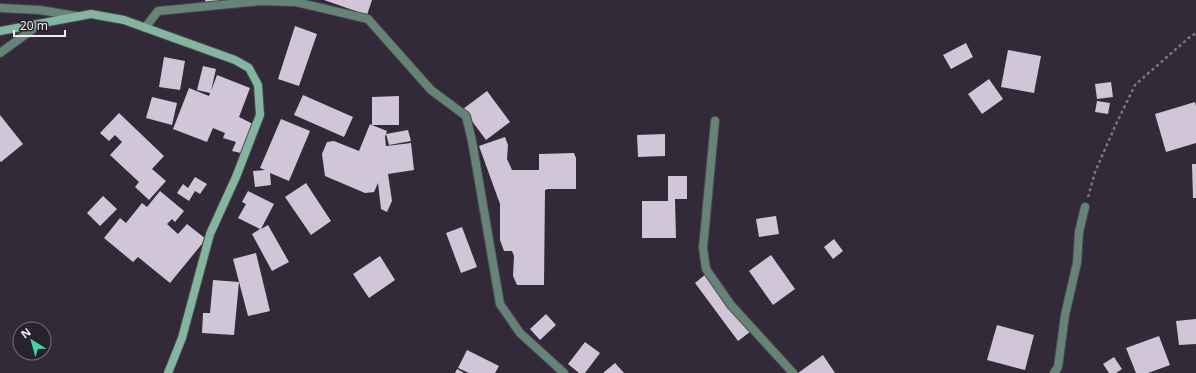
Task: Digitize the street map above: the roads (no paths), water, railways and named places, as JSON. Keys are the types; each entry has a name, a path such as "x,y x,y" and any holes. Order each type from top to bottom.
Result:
{"street":[{"path":"145,28 158,11 262,1 296,2 368,19 431,90 466,116 472,141 500,304 520,333 564,373"},
{"path":"0,8 40,10 79,17"},
{"path":"0,32 91,14 124,20 242,64 249,68 258,86 260,114 236,177 210,234 182,338 168,373"},
{"path":"0,53 40,24"},
{"path":"715,121 703,248 706,269 731,305 792,373"},
{"path":"1054,373 1058,367 1066,315 1077,263 1079,232 1085,207"}]}
